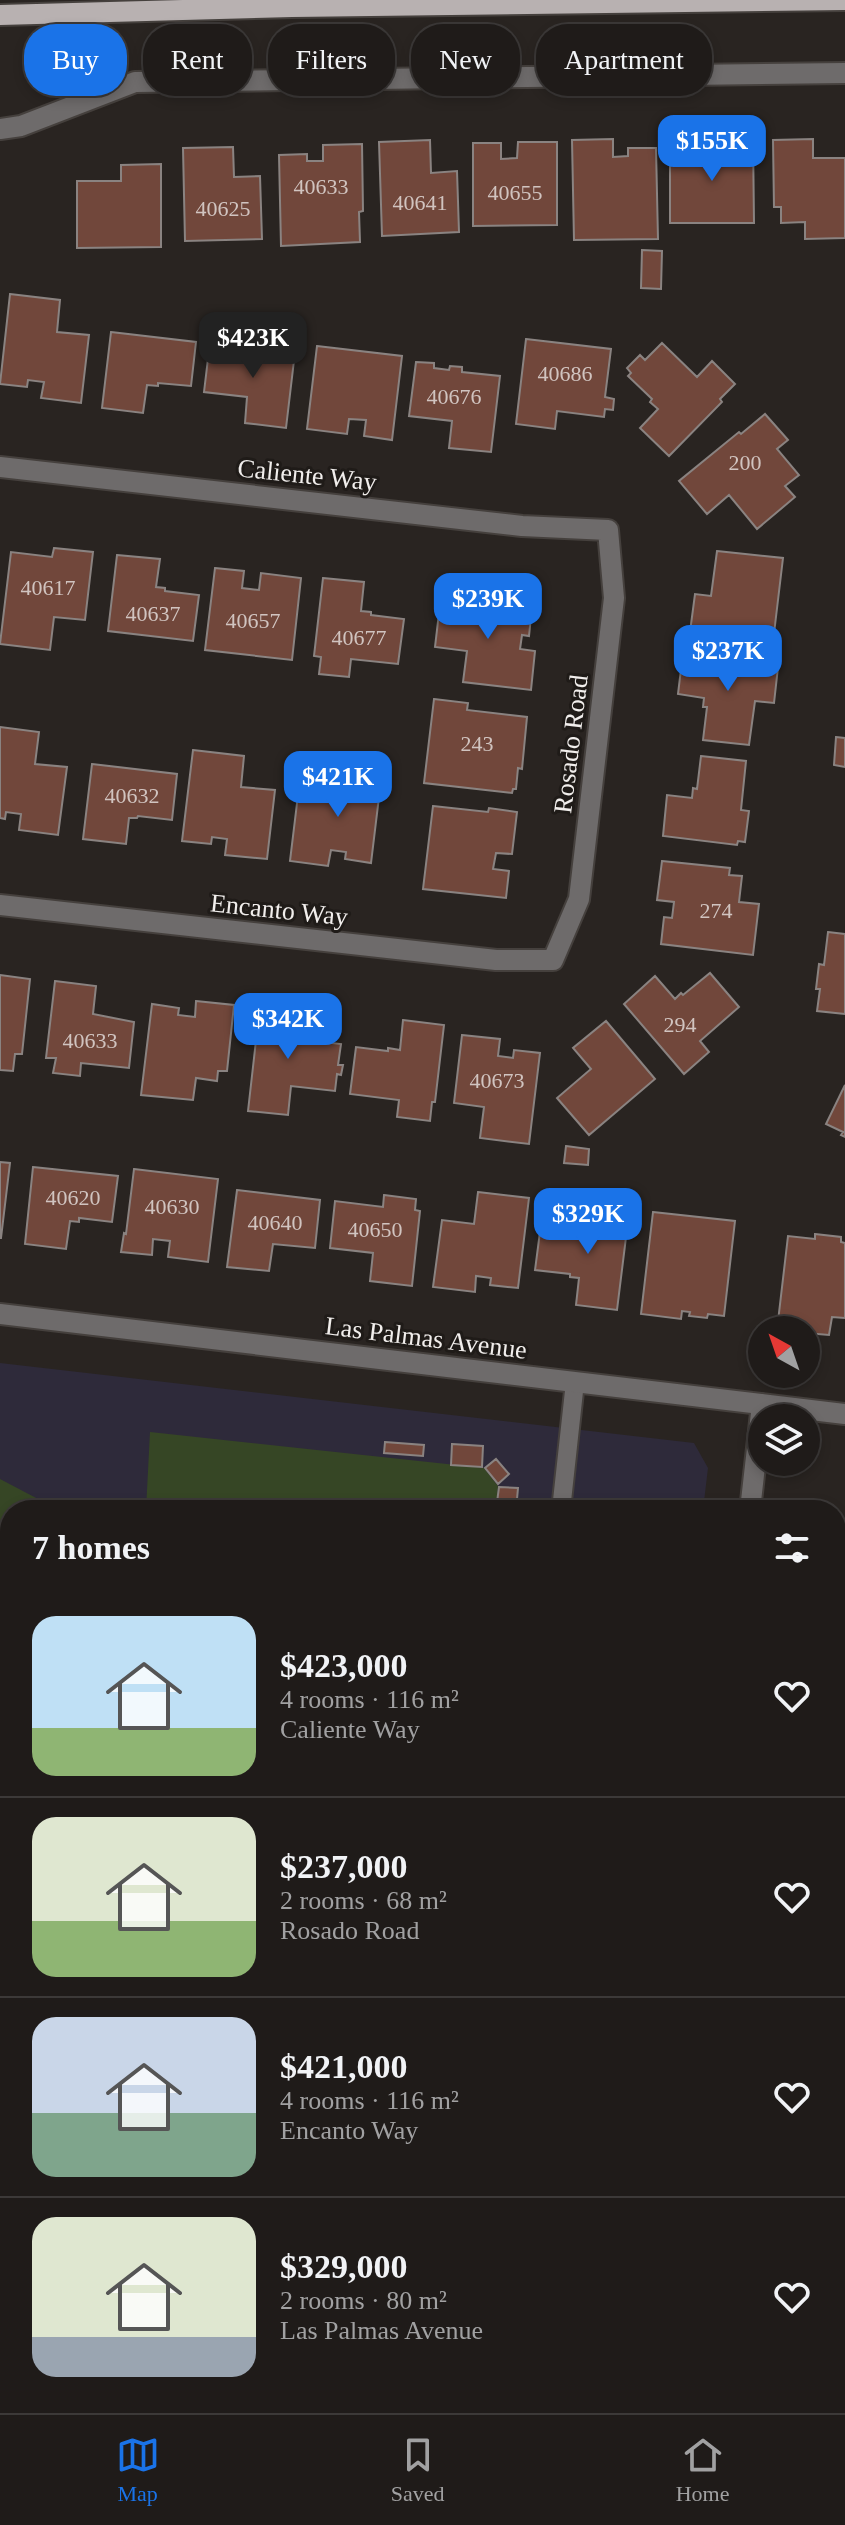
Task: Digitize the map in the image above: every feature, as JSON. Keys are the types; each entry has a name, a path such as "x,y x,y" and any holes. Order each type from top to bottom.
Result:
{"main road":[{"path":"0,15 292,7 845,0"}],"street":[{"path":"0,129 21,126 135,82 845,73"},
{"name":"Caliente Way","path":"0,467 522,526 608,530"},
{"name":"Rosado Road","path":"553,960 579,899 614,598 608,530"},
{"name":"Encanto Way","path":"0,905 496,960 553,960"},
{"name":"Las Palmas Avenue","path":"0,1314 762,1404"},
{"name":"Las Palmas Avenue","path":"820,1411 845,1414"},
{"path":"751,1500 754,1476"}],"lane":[{"path":"562,1500 575,1382"}],"shaded area":[{"path":"0,1363 694,1443 708,1468 704,1500 0,1500"}],"green space":[{"path":"150,1432 484,1468 498,1486 497,1500 147,1500"},
{"path":"0,1479 40,1500 0,1500"}],"building":[{"path":"753,138 754,223 670,223 670,140 697,139 697,155 715,155 716,139"},
{"path":"613,139 613,157 628,156 628,148 656,148 658,239 574,240 572,140"},
{"path":"813,139 813,158 845,158 845,238 805,239 805,222 781,223 781,207 774,207 773,140"},
{"path":"430,140 431,173 457,171 459,232 382,236 379,142"},
{"path":"518,142 557,142 557,225 473,226 473,143 501,143 501,159 517,158"},
{"path":"362,144 360,242 281,246 279,155 307,154 307,161 323,161 323,145"},
{"path":"233,147 234,177 260,176 262,239 185,241 183,148"},
{"path":"161,164 161,247 77,248 77,181 121,181 121,165"},
{"path":"642,250 662,251 661,289 641,288"},
{"path":"10,294 60,300 57,332 89,335 81,403 41,398 44,382 28,380 27,387 0,384"},
{"path":"111,332 196,342 191,386 147,385 143,413 102,408"},
{"path":"526,339 611,349 605,397 614,399 613,410 605,409 604,417 557,411 555,429 516,424"},
{"path":"210,342 295,352 286,428 245,423 247,397 204,392"},
{"path":"662,343 697,377 712,361 735,384 720,399 722,402 669,456 640,428 658,409 628,376 631,373 627,368 640,355 645,360"},
{"path":"317,346 402,356 392,440 364,436 366,420 349,419 347,434 307,429"},
{"path":"416,362 434,363 434,368 449,370 450,366 462,367 462,372 500,376 491,452 449,448 452,421 409,416"},
{"path":"765,414 788,440 777,449 799,475 785,486 795,497 757,529 729,495 707,514 679,481"},
{"path":"54,548 93,552 85,620 54,617 50,650 0,644 11,552 52,557"},
{"path":"717,551 783,558 773,642 690,632 695,594 711,596"},
{"path":"117,555 160,559 156,587 199,595 193,641 108,631"},
{"path":"215,568 244,571 242,588 259,590 261,573 301,578 292,660 205,650"},
{"path":"323,578 364,582 361,611 404,619 398,664 351,659 349,677 319,674 321,657 314,656"},
{"path":"441,596 532,607 529,636 522,635 520,649 535,651 531,690 463,682 467,651 435,647"},
{"path":"683,653 778,667 774,703 755,701 749,745 703,740 707,707 703,707 704,698 678,694"},
{"path":"434,699 468,703 467,710 527,717 522,769 518,768 516,789 512,793 424,783"},
{"path":"0,727 39,732 35,764 67,767 58,835 19,830 21,814 6,812 5,819 0,818"},
{"path":"836,737 845,738 845,767 834,765"},
{"path":"193,750 244,756 241,787 275,790 267,859 225,855 227,839 212,837 211,844 182,841"},
{"path":"701,756 746,761 741,810 749,811 745,842 738,841 737,845 663,836 667,795 692,798 693,788 697,789"},
{"path":"92,764 177,774 172,820 138,816 129,818 126,844 83,839"},
{"path":"332,766 382,772 371,863 345,859 346,852 331,850 328,866 290,861 298,795 329,799"},
{"path":"433,806 517,812 512,854 496,853 493,869 509,871 506,898 423,889"},
{"path":"662,861 730,868 729,875 742,876 739,902 759,904 753,955 661,944 664,917 672,918 674,902 657,900"},
{"path":"828,932 845,934 845,1014 817,1011 819,964 824,965"},
{"path":"710,973 739,1007 700,1041 709,1052 684,1074 624,1004 655,976 675,999"},
{"path":"0,975 30,979 22,1054 15,1054 13,1071 0,1070"},
{"path":"55,981 96,986 93,1014 134,1022 129,1068 81,1063 80,1076 53,1073 56,1058 46,1058"},
{"path":"196,1001 234,1005 227,1071 218,1071 217,1081 196,1078 193,1100 141,1095 152,1004 179,1008 178,1015 195,1017"},
{"path":"260,1005 302,1010 298,1039 341,1044 338,1065 343,1065 341,1075 337,1074 335,1091 291,1086 288,1115 248,1111"},
{"path":"403,1020 444,1025 430,1121 397,1117 399,1100 350,1094 356,1047 400,1050"},
{"path":"606,1021 655,1079 589,1135 557,1098 591,1069 573,1048"},
{"path":"462,1035 500,1039 498,1056 513,1058 514,1050 540,1053 529,1144 480,1138 484,1107 454,1103"},
{"path":"845,1085 845,1137 841,1135 843,1132 826,1124"},
{"path":"566,1146 589,1149 588,1165 564,1163"},
{"path":"0,1162 10,1163 1,1238 0,1238"},
{"path":"33,1167 118,1176 112,1222 79,1218 79,1222 70,1221 66,1249 25,1244"},
{"path":"134,1169 218,1179 208,1262 168,1257 170,1241 153,1239 152,1255 121,1252"},
{"path":"237,1190 320,1200 315,1248 273,1244 269,1271 227,1267"},
{"path":"478,1192 529,1198 518,1288 490,1285 491,1278 476,1276 475,1292 433,1287 442,1220 474,1224"},
{"path":"384,1195 416,1199 415,1210 420,1211 412,1286 370,1281 373,1253 330,1248 335,1201 383,1207"},
{"path":"585,1208 629,1213 617,1310 576,1305 579,1278 535,1270 541,1224 583,1229"},
{"path":"653,1212 735,1221 724,1316 689,1316 690,1312 682,1311 681,1319 641,1314"},
{"path":"815,1234 841,1237 841,1242 845,1243 845,1318 832,1317 829,1335 820,1334 820,1316 779,1316 788,1236 815,1239"},
{"path":"385,1442 424,1445 423,1456 384,1453"},
{"path":"452,1444 483,1446 482,1467 451,1465"},
{"path":"496,1459 509,1474 498,1484 485,1468"},
{"path":"499,1487 518,1488 517,1500 497,1500"}]}
